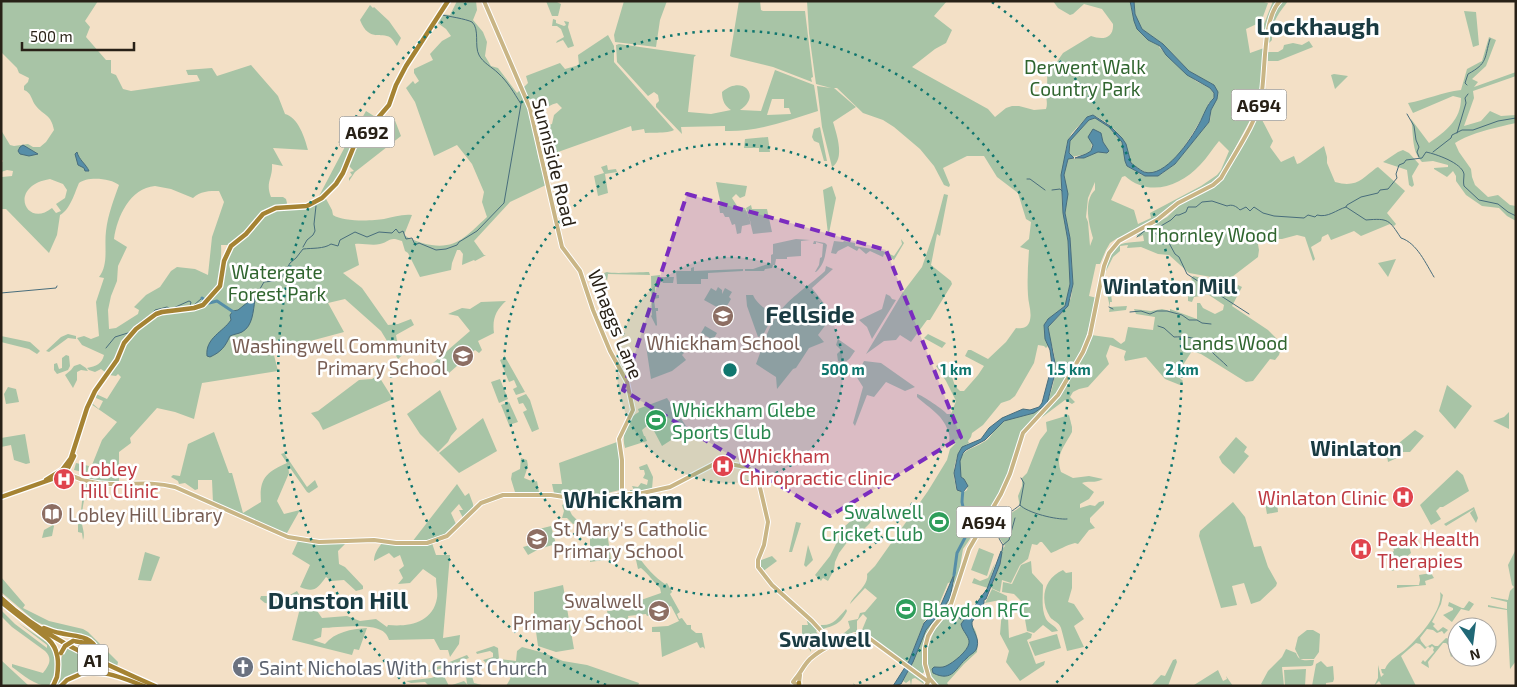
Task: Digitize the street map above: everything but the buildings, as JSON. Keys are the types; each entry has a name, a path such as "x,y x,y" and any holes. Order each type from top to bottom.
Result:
{"highway":[{"name":"A692","path":"66,470 87,408 97,389 117,360 124,343 136,329 156,314 194,308 207,301 220,286 224,261 231,246 246,234 263,214 276,208 307,206 322,198 336,184 343,173 354,146 389,105 396,85 406,66 448,1"},
{"name":"A692","path":"1,497 56,478 66,470 73,458 76,442"},
{"name":"A692","path":"46,480 62,470 71,458"},
{"name":"A1","path":"1,596 51,642 57,652 57,678"},
{"path":"1,596 46,628 60,634 85,638 92,642 98,651 98,661 93,668 67,680 61,686"},
{"name":"A1","path":"1,604 64,646 146,686"},
{"path":"1,604 28,627 51,642"},
{"name":"A1","path":"32,625 155,686"},
{"path":"32,625 46,628"},
{"name":"A1","path":"53,686 60,670 61,654 65,646 73,641 86,643 99,657 112,666"},
{"path":"80,674 94,672 113,674 146,686"}],"main road":[{"name":"Sunniside Road","path":"484,1 530,105 562,247"},
{"name":"A694","path":"927,681 925,655 928,636 951,604 969,549 1001,494 1010,474 1022,433 1058,395 1084,352 1090,335 1108,252 1121,239 1157,220 1178,203 1213,186 1221,178 1259,108 1265,70 1268,24 1271,14 1280,1"},
{"name":"Whaggs Lane","path":"562,247 580,271 610,351 626,380 633,408 620,433 619,439 622,460 622,494"},
{"path":"66,470 84,481 96,484 155,484 175,488 279,534 319,542 374,540 415,543 435,541 447,536 476,506 485,501 509,494 552,495 587,500 622,494 638,494 670,487 708,466 720,462 747,467 755,473 768,522 764,545 758,560 758,567 772,585 805,613 833,644"},
{"path":"798,683 800,673 811,658 833,644 857,635 864,635 927,681"},
{"path":"829,638 839,642"},
{"path":"827,648 829,638"}],"highlighted area":[{"path":"687,194 886,250 961,437 830,516 623,390"}],"green space":[{"name":"Watergate Forest Park","path":"1,1 98,1 85,21 90,27 86,37 106,60 111,60 111,73 116,75 123,89 131,91 200,81 197,75 188,75 186,70 212,68 217,76 251,65 278,96 285,114 294,119 303,134 308,150 273,148 283,166 272,164 269,192 271,197 283,197 286,199 286,207 268,208 258,216 245,233 229,245 221,245 219,284 230,251 250,233 264,216 274,210 302,208 325,197 333,215 344,219 372,220 412,215 404,235 422,243 433,245 443,246 459,241 487,217 482,202 484,192 472,164 457,145 434,156 415,102 406,88 413,81 415,84 419,81 414,73 414,69 433,60 430,54 442,41 451,36 446,29 435,21 440,14 450,15 457,1 476,1 477,10 473,20 483,32 487,42 485,56 491,66 498,68 517,93 521,89 531,116 538,156 546,185 510,202 474,241 484,255 486,255 462,265 463,254 460,250 457,250 451,270 420,277 408,253 405,251 402,241 392,239 377,245 355,244 359,265 343,273 362,288 388,325 398,324 411,319 414,325 396,335 397,341 409,349 398,359 381,331 345,299 328,303 344,332 273,351 278,371 202,383 194,419 157,408 130,438 131,443 119,452 119,482 86,480 102,440 117,422 91,404 94,400 93,404 99,409 103,401 96,398 96,394 107,399 121,377 118,374 116,376 109,375 101,369 95,372 89,370 87,368 102,361 104,355 82,345 77,338 84,336 91,339 99,336 96,302 104,278 99,277 105,261 108,219 119,185 99,179 88,179 79,183 69,205 64,213 60,215 57,235 49,253 6,209 1,209 2,177 12,176 13,171 1,172 1,163 3,161 1,159 1,130 10,145 28,144 33,147 40,147 54,130 49,118 36,106 27,91 24,90 24,86 29,78 19,73 17,68 1,52","holes":["50,179 63,184 67,190 65,198 56,204 61,211 56,213 52,208 43,213 35,213 29,210 25,204 25,197 29,189 37,183","155,186 171,189 193,198 208,191 219,191 224,202 212,237 208,275 195,269 177,267 171,271 160,287 146,295 134,307 139,310 138,314 116,328 109,329 108,310 111,296 117,281 118,266 127,247 114,239 118,222 126,205 138,192"]},
{"path":"546,1 555,1 561,4 558,16 552,16"},
{"path":"624,1 667,1 660,20 656,47 615,42 614,35"},
{"path":"739,1 760,1 761,10 763,11 805,11 812,82 773,67 730,56"},
{"name":"Derwent Walk Country Park","path":"807,1 947,1 934,16 952,30 946,43 912,67 988,109 995,117 1006,108 1012,106 1034,110 1046,109 1047,76 1063,53 1091,36 1103,38 1112,33 1113,24 1102,9 1084,4 1070,15 1058,8 1053,1 1130,1 1135,21 1143,33 1153,43 1160,46 1179,67 1196,81 1210,88 1215,95 1189,139 1171,162 1161,170 1151,173 1141,170 1131,163 1124,145 1117,133 1101,119 1093,115 1087,117 1072,133 1068,140 1061,175 1062,204 1068,241 1070,284 1065,306 1046,321 1044,332 1048,346 1046,348 1038,345 1034,363 1015,396 1001,403 983,425 972,433 968,441 969,443 959,453 954,468 954,478 956,490 962,491 961,503 967,527 969,526 963,502 964,492 968,486 961,477 959,467 962,455 988,439 1003,422 1038,411 1047,402 1052,389 1055,362 1048,327 1063,312 1071,298 1073,284 1070,238 1065,213 1067,196 1064,175 1068,159 1084,158 1098,152 1109,151 1103,142 1101,133 1092,143 1091,151 1086,154 1072,157 1069,153 1070,141 1089,120 1095,118 1109,127 1122,142 1127,166 1142,175 1160,175 1175,164 1210,121 1211,110 1218,96 1214,85 1189,71 1163,44 1142,29 1135,14 1134,1 1260,1 1268,3 1261,22 1246,29 1250,53 1264,48 1264,24 1273,1 1288,1 1276,19 1272,40 1265,47 1259,101 1256,109 1219,178 1182,198 1160,217 1110,243 1100,264 1096,264 1089,296 1097,298 1082,352 1056,396 1027,425 1021,434 1008,474 995,503 963,549 958,579 949,604 930,627 927,635 925,671 922,674 911,666 926,630 950,598 954,582 948,583 940,602 924,622 908,664 862,630 867,618 863,614 857,621 857,632 837,639 850,628 848,621 858,619 860,613 865,612 877,598 865,588 850,604 864,586 867,574 875,566 928,491 947,460 950,449 956,443 949,446 949,434 944,422 917,397 917,394 947,414 951,414 956,401 936,366 940,364 950,371 955,386 960,391 964,391 984,366 965,356 968,350 988,359 1006,342 1016,328 1023,328 1029,323 1031,316 1028,298 1029,250 1020,247 1029,239 1031,222 1026,219 1018,193 997,177 984,156 967,156 943,168 950,185 949,187 944,185 934,166 920,149 883,120 863,113 837,88 834,88 856,107 833,122 839,153 836,163 832,167 822,127 817,86 831,88 816,84","holes":["1219,141 1229,151 1217,175 1201,186 1150,213 1151,218 1138,224 1134,210 1111,200 1122,177 1125,176 1134,182 1154,188 1174,184 1192,173","1095,182 1095,190 1091,195 1088,207 1093,238 1090,246 1086,217 1088,198"]},
{"path":"370,5 389,21 401,38 397,46 389,37 372,34 364,27 360,20"},
{"path":"1464,11 1476,12 1479,45 1473,47"},
{"path":"553,19 556,20 556,23 564,26 566,25 564,21 569,22 568,27 574,46 568,48 563,40 556,43 564,37 561,29 557,26 552,26"},
{"path":"608,35 614,46 614,62 674,130 645,133 644,129 632,131 631,126 555,153 553,147 546,148 548,154 542,156 535,125 539,120 545,126 552,124 554,115 562,108 557,103 549,106 541,113 535,124 531,106 523,88 528,83 526,76 560,63 565,69 579,65 578,55"},
{"path":"1489,37 1496,40 1486,66 1472,79 1478,82 1474,87 1516,72 1516,76 1473,91 1474,98 1464,126 1481,121 1490,111 1501,116 1516,115 1516,123 1476,133 1455,143 1471,169 1475,185 1488,197 1498,195 1510,205 1516,206 1516,221 1499,208 1482,206 1466,195 1456,181 1453,171 1447,177 1434,169 1448,167 1448,165 1433,161 1422,162 1418,158 1411,119 1429,143 1447,129 1455,119 1461,98 1453,96 1413,113 1408,103 1461,90 1467,69 1482,61"},
{"path":"1309,41 1313,47 1278,61 1268,61 1268,52 1278,52 1283,49 1284,45 1293,43 1302,45"},
{"path":"616,45 696,55 694,57 688,112 711,114 731,110 724,103 722,92 737,85 743,86 750,93 749,99 740,110 761,111 775,70 814,85 818,111 749,130 725,131 725,126 681,127 682,134 656,107 659,101 658,95 654,92 648,96 617,62","holes":["772,99 784,99 784,108 789,108 791,114 767,115"]},
{"path":"1331,75 1348,76 1335,89"},
{"path":"1266,88 1272,109 1261,111"},
{"path":"366,111 377,118 353,144 336,182 325,194 318,198 348,141"},
{"name":"Thornley Wood","path":"1259,114 1273,141 1270,147 1281,162 1294,156 1297,164 1300,163 1324,146 1327,163 1335,182 1342,184 1354,183 1378,167 1405,191 1387,213 1396,224 1394,226 1390,224 1361,236 1354,231 1331,240 1328,234 1311,247 1315,259 1313,261 1305,237 1297,235 1282,239 1257,239 1258,257 1228,280 1189,273 1169,255 1158,254 1141,247 1127,248 1128,245 1120,246 1120,251 1113,257 1105,271 1113,253 1119,246 1126,243 1144,241 1143,235 1139,237 1136,235 1167,217 1183,202 1219,184"},
{"path":"390,117 394,118 401,136 355,172 349,181 352,175 350,172 354,171 348,165 355,147 363,138 367,141 376,132 372,128 379,120 386,126 390,121"},
{"path":"820,127 827,161 824,161 819,143 814,141 812,137 814,129"},
{"path":"768,137 770,152 759,152 759,148 744,148 745,139"},
{"path":"1403,150 1409,153 1419,164 1412,176 1414,185 1412,187 1409,185 1407,170 1383,162"},
{"path":"607,165 608,170 616,169 617,172 605,174 608,193 598,196 594,176 604,173 601,167"},
{"path":"716,182 747,186 745,196 740,198 736,194 732,198 739,209 745,208 749,217 746,208 751,205 752,209 767,209 772,232 753,234 751,224 742,226 741,233 737,234 735,224 732,225 729,217 725,217 723,213 720,213 719,206 721,205"},
{"path":"832,186 836,198 828,234 823,190"},
{"path":"944,194 948,195 940,236 937,234 931,265 951,281 952,284 930,320 927,320 911,342 900,335 896,340 884,341 866,354 903,292 922,267"},
{"path":"796,239 810,240 801,241 801,256 776,259 775,265 772,268 765,269 764,271 745,271 745,269 753,269 771,263 773,244"},
{"path":"901,239 904,243 894,260 884,254 883,257 870,251 866,254 859,248 857,251 848,246 836,254 831,253 834,241 844,241 855,243 855,246 883,251 894,256 902,244"},
{"path":"814,241 827,245 823,263 816,272 822,257 823,244 816,242 816,244 813,244"},
{"path":"1396,259 1388,277 1378,263"},
{"path":"826,266 833,269 812,288 833,315 818,335 824,342 809,348 796,368 793,369 777,389 776,377 756,364 766,336 774,320 785,306 825,271"},
{"path":"694,267 694,271 743,269 743,271 708,273 708,279 701,279 701,284 677,284 676,271 691,271 691,268"},
{"path":"649,272 650,275 608,274 607,281 604,273"},
{"path":"660,275 660,277 674,277 673,283 663,283 660,280 660,285 655,285 655,295 659,295 659,298 654,299 655,308 658,308 658,311 656,311 656,326 651,316 651,276"},
{"name":"Lands Wood","path":"1193,276 1235,285 1231,285 1231,287 1236,290 1238,285 1242,287 1232,306 1268,330 1282,344 1279,355 1275,360 1270,359 1253,381 1246,382 1201,354 1192,351 1183,365 1174,373 1183,381 1180,385 1165,379 1146,357 1125,361 1126,351 1110,345 1106,356 1109,364 1088,387 1073,392 1070,397 1075,402 1072,404 1065,400 1041,418 1065,388 1081,360 1091,335 1113,338 1121,344 1125,341 1128,327 1153,330 1155,317 1136,314 1134,309 1151,311 1162,309 1170,311 1170,309 1197,319 1197,303 1200,303 1203,308 1215,314 1223,310 1224,305 1209,295 1202,294 1194,297 1192,302 1188,301 1188,283 1193,280 1191,279"},
{"path":"718,287 722,290 722,294 725,288 732,292 729,297 731,299 724,311 704,300 711,288 716,291"},
{"path":"1108,289 1112,302 1110,302 1110,307 1106,290"},
{"path":"886,294 896,300 872,339 867,327 859,320 882,309"},
{"path":"746,295 753,295 756,301 774,314 763,335 758,337 747,306"},
{"path":"506,301 496,315 494,333 478,341 482,350 479,353 475,350 449,373 433,363 470,331 458,316 448,314 462,308 470,309 481,302"},
{"path":"1127,306 1126,310 1109,312 1110,307"},
{"path":"705,326 717,333 713,340 701,333"},
{"path":"68,334 76,336 76,339 68,338 49,352 46,351 61,337"},
{"path":"661,334 678,343 686,360 672,371 651,379 645,339"},
{"path":"928,334 946,343 942,348 924,338"},
{"path":"1,336 30,342 40,351 37,354 29,349 1,342"},
{"path":"838,339 855,351 844,362 838,361 837,354 841,350 836,345"},
{"path":"66,355 69,356 70,366 68,370 57,374 54,370 54,364 57,363 59,369 62,368 62,358"},
{"path":"504,355 525,392 516,395 513,389 517,387 514,380 509,382 500,360 504,358"},
{"path":"864,361 881,363 915,387 905,391 886,382 874,397 867,395 855,426 853,423 863,387 856,376"},
{"path":"80,364 88,371 81,370 77,372 77,380 73,388 65,375 74,366"},
{"path":"378,375 393,399 323,430 311,413 318,411 359,380 372,379"},
{"path":"500,379 508,399 499,403 491,382"},
{"path":"1447,385 1472,406 1455,429 1439,411"},
{"path":"8,387 16,389 19,402 6,404 4,394"},
{"path":"440,390 457,429 438,452 420,434 407,414"},
{"path":"526,394 530,400 539,429 532,432 523,412 527,410 523,403 519,404 517,398"},
{"name":"Whickham Glebe Sports Club","path":"667,398 688,429 662,446 654,431 647,426 642,430 647,441 625,448 626,427 631,418 639,412 638,409"},
{"path":"509,402 518,422 509,425 501,405"},
{"path":"1509,412 1509,429 1493,421 1504,417"},
{"path":"1069,415 1072,432 1061,451 1059,466 1061,472 1073,478 1089,476 1103,479 1082,483 1094,492 1089,499 1080,504 1080,508 1090,505 1095,506 1099,502 1104,501 1104,504 1090,518 1090,522 1095,528 1089,530 1078,544 1072,544 1051,553 1042,542 1037,545 1032,544 1028,559 1020,565 1011,583 1002,580 1000,592 991,588 1000,564 1002,549 1005,546 997,534 999,528 1006,518 1020,507 1018,496 1022,486 1022,478 1027,473 1040,440 1047,431 1046,422"},
{"path":"483,418 497,451 459,473 439,453"},
{"path":"1415,430 1424,436 1410,452 1403,452 1399,457 1388,462 1386,450 1394,447"},
{"path":"214,432 229,473 232,473 243,513 261,502 261,487 265,477 287,463 281,454 284,453 307,487 315,480 318,487 309,493 307,492 288,465 289,473 277,501 284,514 300,510 287,533 268,528 213,503 212,480 198,480 198,489 195,490 185,483 179,484 178,481 171,477 173,475 180,476 188,444"},
{"path":"25,434 30,463 26,464 14,460 11,445 1,447 1,438"},
{"path":"1236,437 1247,447 1244,452 1249,456 1234,474 1222,463 1219,457"},
{"path":"617,442 620,460 620,490 590,497 576,497 554,493 552,484 562,484 559,463"},
{"path":"521,458 527,460 528,466 524,478 534,482 537,481 539,492 544,493 543,495 515,492 511,479 512,473 520,469"},
{"path":"76,463 89,466 87,473 74,470"},
{"path":"647,464 653,477 652,489 637,493 630,492 630,490 634,490 632,486 638,487 641,483 647,485 648,480 643,478 644,470 640,470 639,467"},
{"path":"1457,470 1463,475 1469,491 1440,507 1436,511 1441,519 1431,525 1420,505"},
{"path":"84,483 90,485 86,493 83,510 83,540 82,533 78,532 78,525"},
{"path":"457,484 465,496 469,493 473,507 463,518 459,510 463,510 459,504 451,513 456,524 446,534 428,541 412,542"},
{"path":"1233,502 1245,517 1254,547 1261,546 1268,567 1277,583 1260,601 1251,604 1244,583 1232,586 1237,605 1221,608 1199,536 1200,531"},
{"path":"1277,502 1278,512 1267,514 1265,503"},
{"path":"566,503 577,520 576,523 573,524 567,518 562,518 564,511 562,505"},
{"path":"1474,507 1478,518 1476,523 1470,513 1474,509 1446,526 1444,524"},
{"path":"865,508 873,516 870,523 861,532 851,537 839,553 834,570 828,581 823,578 821,581 815,575 830,556 840,536 846,530 844,527"},
{"path":"796,522 801,523 792,552 789,552"},
{"path":"597,524 605,524 609,531 598,534 593,527"},
{"path":"53,525 52,536 42,538 44,530"},
{"name":"St Mary's Catholic Primary School","path":"551,526 556,544 539,549 528,555 523,547 537,543 535,535 540,534 539,529"},
{"path":"607,532 611,559 590,562 590,537"},
{"path":"298,541 345,544 338,551 339,564 345,567 363,586 363,589 356,591 344,580 331,581 326,577 315,589 309,590 300,587 310,565 292,554"},
{"path":"1410,542 1411,553 1405,558 1405,566 1392,571 1387,564 1393,559 1389,554 1394,551 1393,547 1399,543 1402,546"},
{"path":"382,543 432,543 436,555 450,555 443,638 460,635 459,644 450,657 448,650 440,650 434,639 389,640 386,634 380,630 364,627 322,628 321,637 313,640 325,644 344,632 367,628 359,650 354,649 352,655 292,640 299,612 305,598 313,605 322,618 347,616 360,621 376,619 387,627 388,625 404,625 418,622 430,613 435,606 437,598 436,578 423,569 410,583 398,584 403,578 399,570 404,566 400,555 394,558 389,553 374,561 375,554"},
{"path":"808,545 813,560 806,567 804,565"},
{"path":"979,548 994,554 987,576 971,570"},
{"path":"1516,549 1516,661 1510,669 1507,610 1488,607 1488,605 1507,609 1507,602 1491,597 1508,600 1510,591 1514,587 1508,565"},
{"path":"145,552 160,557 151,581 138,580"},
{"path":"772,556 777,561 762,572 759,561"},
{"path":"639,557 654,575 665,584 667,583 672,592 670,594 680,612 677,614 679,619 682,618 687,625 691,625 691,629 696,633 702,633 705,649 703,647 700,648 697,642 662,657 660,632 652,632 652,627 668,626 679,621 671,606 663,609 663,611 647,616 646,614 628,616 631,633 610,624 607,611 636,607 641,600 661,593 660,588 646,573 641,568 638,569 636,560"},
{"path":"1031,561 1032,573 1043,585 1044,615 1047,621 1058,631 1052,632 1043,625 1034,633 1027,631 1022,602 1014,594 1002,592 1003,582 1012,584 1021,565"},
{"path":"995,563 988,588 972,583 974,578 980,581 988,578"},
{"path":"1063,570 1066,573 1072,572 1072,588 1068,602 1074,604 1084,619 1074,626 1084,647 1067,651 1061,628 1050,617 1044,597 1051,578"},
{"path":"1431,573 1434,578 1425,581 1426,585 1397,588 1397,585 1419,585 1419,575"},
{"path":"1,577 25,605 23,608 49,621 83,629 88,632 118,662 117,667 101,655 97,644 91,637 54,630 35,621 1,592"},
{"path":"563,585 574,649 556,652 538,646 534,617 534,592"},
{"path":"992,589 1007,596 1009,638 1027,632 1032,634 1031,638 1027,640 1036,664 1045,661 1044,665 1020,681 1006,662 1009,651 1000,634 1002,610 1000,600 985,603"},
{"path":"297,591 300,596 286,606 265,603 260,599 261,596 288,596"},
{"path":"1440,592 1443,595 1441,604 1432,622 1438,631 1443,627 1447,631 1444,634 1442,631 1437,633 1427,629 1420,638 1426,647 1428,646 1425,649 1416,643 1401,656 1416,686 1382,686 1379,681 1374,686 1378,678 1378,665 1381,677 1384,674 1381,669 1385,669 1392,660 1407,648 1430,622 1438,606"},
{"path":"1469,601 1474,604 1469,611 1461,609 1455,617 1447,618 1443,615 1453,610 1453,608 1448,606 1449,602 1464,608"},
{"path":"846,609 847,611 840,621 823,629 821,625 832,623"},
{"path":"1,610 15,624 47,648 47,645 17,622 48,643 54,653 56,671 49,686 34,682 12,667 12,664 43,673 48,665 49,657 45,651 12,627 1,616"},
{"path":"951,610 973,626 977,636 977,652 947,683 949,686 938,686 930,677 927,649 934,631"},
{"path":"806,617 819,630 816,631 818,635 822,636 811,642 811,652 802,638 802,625 808,625"},
{"path":"1307,630 1313,630 1320,634 1319,652 1314,659 1300,659 1295,649 1298,637"},
{"path":"1057,634 1061,648 1035,656 1029,642"},
{"path":"1447,638 1447,644 1443,643 1428,662 1429,668 1421,663 1423,660 1425,662 1434,652 1432,646 1430,648 1428,646 1432,644 1438,646"},
{"path":"494,646 498,648 499,659 516,661 517,651 522,647 563,661 587,665 639,683 638,686 506,686 511,676 509,667 486,663 483,660 493,657 493,653 490,651 477,654 476,652"},
{"path":"66,647 96,662 77,677 65,684 55,686 62,656"},
{"path":"1286,649 1296,653 1301,659 1314,660 1313,665 1282,667 1284,686 1263,686 1261,684 1268,671 1282,657"},
{"path":"467,655 469,658 427,672 401,675 399,672 427,671"},
{"path":"1176,659 1177,662 1168,686 1151,686 1161,675 1165,676 1173,660"},
{"path":"1,660 29,686 1,686"},
{"path":"1321,661 1327,667 1333,666 1333,682 1326,683 1326,686 1312,686 1316,664"},
{"path":"472,664 473,667 470,669 474,683 486,686 469,686 467,684 465,668"},
{"path":"1306,669 1305,686 1285,686 1284,670"},
{"path":"909,670 923,681 924,684 915,678 912,679 911,686 910,680 906,683 903,681"},
{"path":"1218,670 1223,681 1227,679 1226,676 1233,686 1194,685"},
{"path":"443,674 449,686 429,686 425,682 411,683 406,681 431,678"},
{"path":"464,681 467,684 466,686 449,686"}],"water":[{"path":"1130,1 1134,1 1135,14 1142,29 1163,44 1189,71 1214,85 1218,92 1217,99 1211,110 1209,122 1175,164 1158,176 1145,176 1127,166 1122,142 1109,127 1095,118 1089,120 1070,141 1069,153 1074,158 1068,159 1064,175 1068,194 1065,213 1070,238 1073,284 1068,306 1048,327 1055,363 1054,377 1047,404 1034,413 1004,421 985,440 966,450 960,461 961,477 968,486 963,492 957,490 954,473 958,454 962,447 981,439 989,428 1002,418 1023,409 1030,410 1039,407 1042,403 1052,365 1050,350 1045,339 1044,325 1048,319 1065,306 1070,284 1068,241 1063,213 1061,175 1068,140 1087,117 1093,115 1110,126 1122,138 1126,144 1131,163 1144,172 1152,173 1169,164 1184,148 1209,103 1214,98 1214,93 1210,88 1187,75 1166,55 1160,46 1148,40 1137,29"},
{"path":"1093,129 1101,133 1103,142 1109,151 1107,153 1098,152 1084,158 1075,158 1091,151 1093,145 1088,137"},
{"path":"23,145 38,154 29,156 20,154 18,151"},
{"path":"77,152 89,171 85,171 84,168 78,165 75,154"},
{"path":"253,298 255,300 252,318 246,329 230,336 220,351 210,357 207,356 209,344 231,320 230,315 233,311 238,310"},
{"path":"1001,551 1000,564 986,599 972,622 978,643 976,649 950,675 940,676 933,673 932,669 934,667 943,667 949,664 966,650 969,643 961,624 987,589"},
{"path":"955,572 950,598 926,630 913,662 901,684 893,686 909,661 924,623 940,607"}],"waterway":[{"path":"254,299 264,282 274,281 282,277 290,263 303,249 321,248 331,244 338,246 340,240 355,232 367,237 379,232 392,233 396,229 399,233 403,231 406,239 412,238 415,245 419,243 436,250 446,249 457,245 477,231 504,203 521,104 505,80 479,55 476,29 472,22 441,15"},
{"path":"1467,85 1465,83 1468,74 1479,67 1484,60 1490,39"},
{"path":"1457,133 1466,103 1465,98 1468,94"},
{"path":"1407,114 1414,126 1419,147 1417,152 1419,157"},
{"path":"1433,152 1451,138 1452,135 1462,130 1473,130 1498,121 1516,118"},
{"path":"1137,237 1147,229 1154,230 1176,215 1186,212 1188,207 1196,207 1202,202 1212,201 1227,206 1231,205 1240,210 1246,207 1250,211 1254,207 1263,213 1274,216 1304,218 1308,215 1315,217 1317,215 1328,215 1346,207 1361,197 1388,189 1397,178 1396,174 1399,165 1406,160 1422,158 1426,152 1442,157 1459,166 1464,174 1464,186 1479,200 1498,204 1516,216"},
{"path":"1027,179 1030,179 1045,190"},
{"path":"1052,190 1060,189 1062,191"},
{"path":"303,247 315,231 316,206"},
{"path":"1346,207 1366,220 1379,219 1391,224 1401,238 1412,244 1434,277"},
{"path":"1152,231 1169,243 1175,254 1179,257 1187,274 1249,314"},
{"path":"1,293 56,288 57,286"},
{"path":"193,306 202,298"},
{"path":"202,298 209,303 217,301 235,313"},
{"path":"106,348 115,337 131,332 155,310 167,307 171,309 189,301 191,302 190,306"},
{"path":"1109,307 1113,309"},
{"path":"1130,312 1141,311 1150,314 1157,311 1167,311 1182,315 1189,320 1211,324"},
{"path":"1158,326 1164,328 1174,337 1187,337 1200,341 1227,366"},
{"path":"1002,551 1003,545 997,532 998,526 1004,517 1020,505 1024,483 1021,478"},
{"path":"954,575 957,553 968,532 962,502 963,488"},
{"path":"1020,505 1029,511 1042,515 1067,519"},
{"path":"1003,545 1009,540 1015,518"}],"place":[{"name":"Whickham School","path":"723,316"},
{"name":"Washingwell Community Primary School","path":"463,356"},
{"name":"Whickham Glebe Sports Club","path":"656,420"},
{"name":"Whickham Chiropractic clinic","path":"723,466"},
{"name":"Lobley Hill Clinic","path":"64,479"},
{"name":"Winlaton Clinic","path":"1403,497"},
{"name":"Lobley Hill Library","path":"52,514"},
{"name":"Swalwell Cricket Club","path":"939,522"},
{"name":"St Mary's Catholic Primary School","path":"537,539"},
{"name":"Peak Health Therapies","path":"1361,549"},
{"name":"Blaydon RFC","path":"906,609"},
{"name":"Swalwell Primary School","path":"659,611"},
{"name":"Saint Nicholas With Christ Church","path":"243,667"}],"district":[{"name":"Lockhaugh","path":"1318,25"},
{"name":"Winlaton Mill","path":"1170,285"},
{"name":"Fellside","path":"810,313"},
{"name":"Winlaton","path":"1356,447"},
{"name":"Whickham","path":"623,498"},
{"name":"Dunston Hill","path":"338,599"},
{"name":"Swalwell","path":"825,638"}]}
